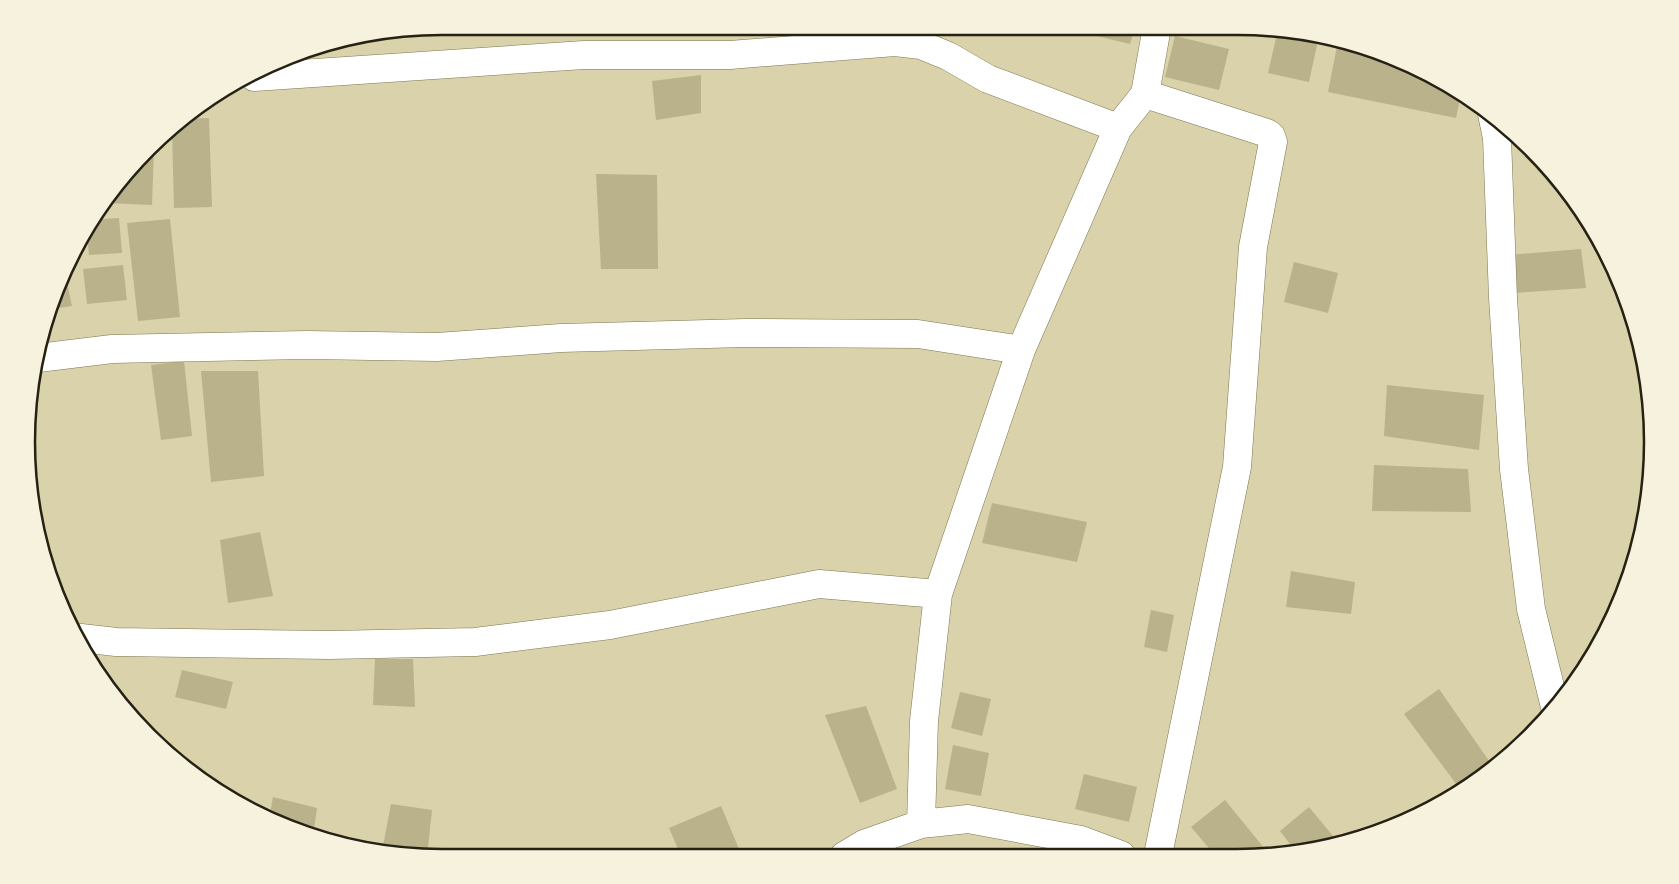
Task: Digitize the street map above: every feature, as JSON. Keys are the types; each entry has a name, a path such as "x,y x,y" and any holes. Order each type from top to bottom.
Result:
{"street":[{"path":"921,824 924,721 938,594 1021,350 1118,128 1145,94 1156,35"},
{"path":"263,76 584,55 730,55 895,42 922,45 948,56 988,79 1118,128"},
{"path":"1145,94 1267,133 1274,142 1253,247 1238,467 1159,849"},
{"path":"1495,127 1497,138 1503,298 1514,469 1531,609 1553,699"},
{"path":"44,357 112,349 307,345 437,347 561,338 746,333 918,334 1021,350"},
{"path":"86,639 116,642 329,645 475,642 610,625 819,584 938,594"},
{"path":"856,849 864,844 921,824 968,819 1081,840 1104,849"}],"building":[{"path":"1092,35 1133,35 1130,44"},
{"path":"1175,36 1229,49 1219,90 1165,77"},
{"path":"1276,37 1317,43 1309,82 1268,73"},
{"path":"1337,48 1393,66 1417,77 1459,102 1456,118 1328,92"},
{"path":"701,75 701,113 656,120 652,81"},
{"path":"209,118 212,207 174,208 172,138 195,119"},
{"path":"154,154 152,205 113,203"},
{"path":"596,174 657,175 658,269 601,269"},
{"path":"119,218 122,253 89,255 88,242 102,219"},
{"path":"170,219 180,317 138,321 127,223"},
{"path":"1581,249 1586,288 1514,293 1509,255"},
{"path":"1294,262 1338,273 1328,313 1284,302"},
{"path":"123,265 127,300 87,304 83,269"},
{"path":"67,283 72,306 58,308"},
{"path":"184,361 192,436 161,440 151,365"},
{"path":"201,371 258,371 264,476 211,482"},
{"path":"1387,385 1484,395 1479,450 1384,436"},
{"path":"1374,465 1468,469 1471,512 1372,511"},
{"path":"992,503 1087,522 1077,562 982,543"},
{"path":"260,532 273,596 228,603 220,540"},
{"path":"1291,571 1355,582 1351,614 1286,607"},
{"path":"1151,610 1174,615 1167,652 1144,647"},
{"path":"375,659 413,659 415,707 373,705"},
{"path":"182,670 233,682 226,709 175,697"},
{"path":"1439,689 1489,761 1456,784 1404,714"},
{"path":"960,692 991,699 982,736 951,728"},
{"path":"866,706 897,789 860,803 825,715"},
{"path":"953,745 989,753 981,796 945,789"},
{"path":"1084,774 1137,787 1129,822 1075,809"},
{"path":"273,797 317,808 314,828 286,818 270,811"},
{"path":"1225,800 1264,848 1210,849 1191,827"},
{"path":"391,804 432,810 428,848 383,845"},
{"path":"721,806 739,849 678,849 669,828"},
{"path":"1309,807 1334,837 1291,846 1280,831"}]}
